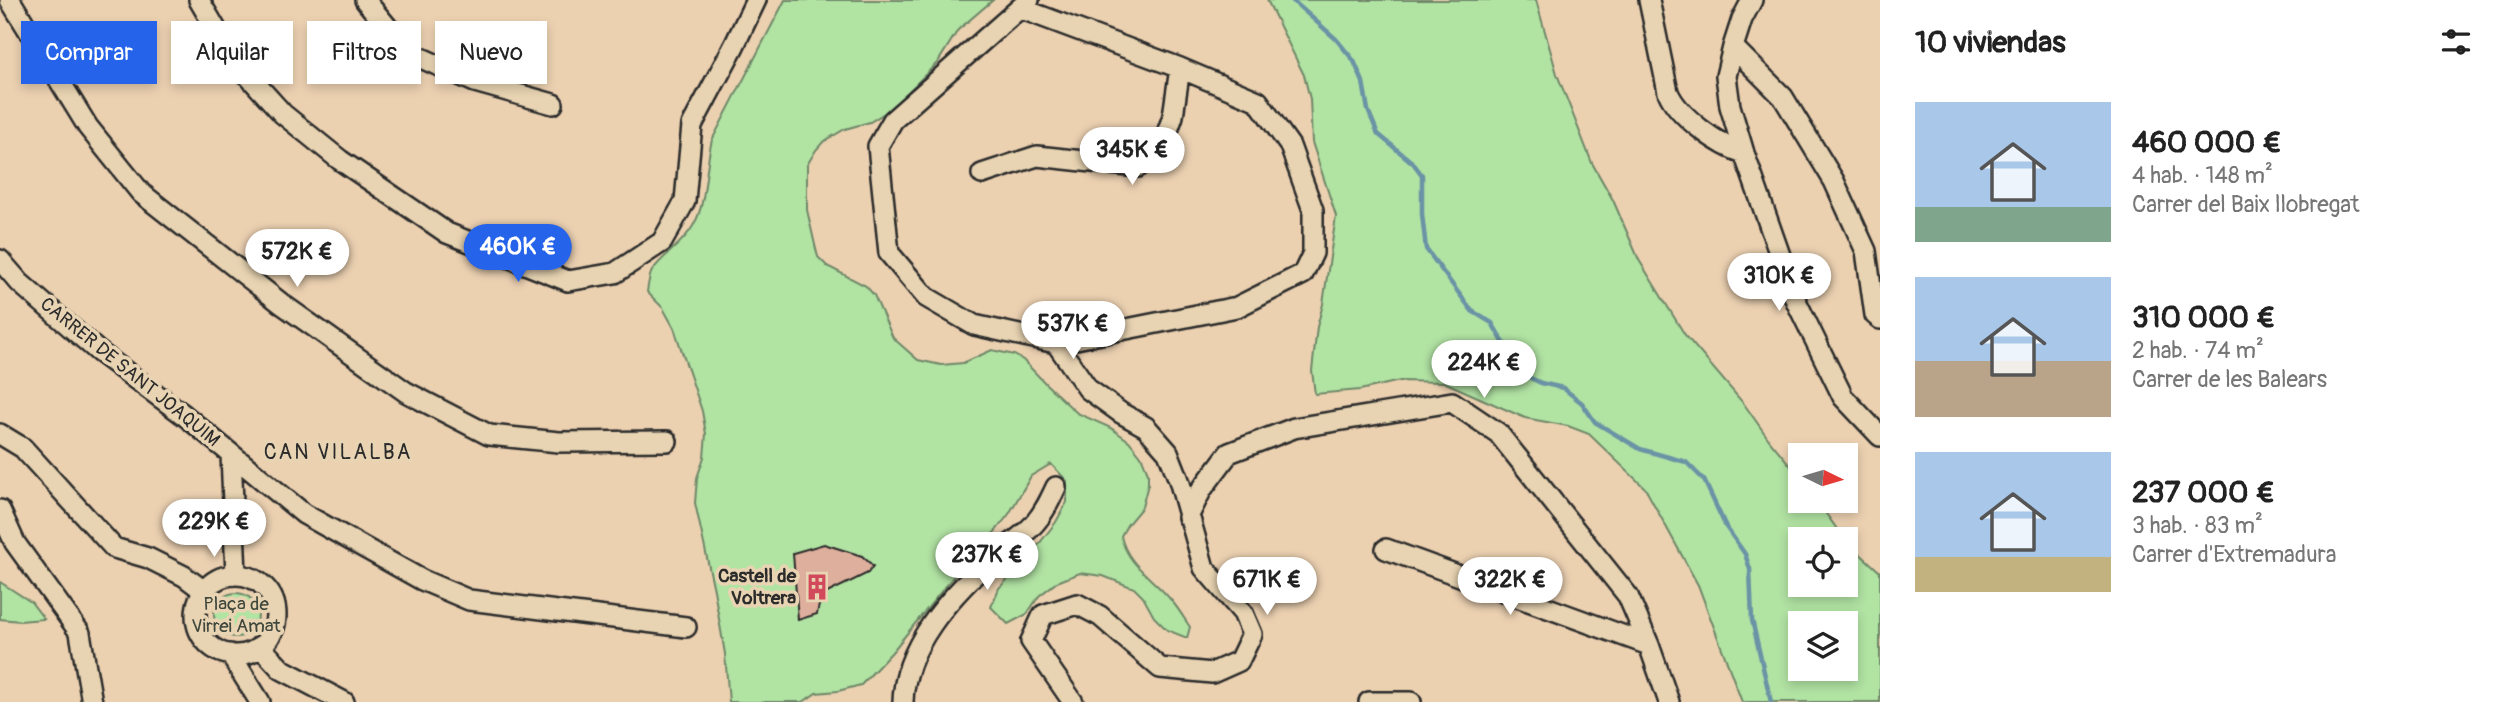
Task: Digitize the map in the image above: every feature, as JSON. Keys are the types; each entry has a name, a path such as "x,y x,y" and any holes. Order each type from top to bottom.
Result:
{"street":[{"path":"10,0 88,127 141,192 282,304 406,392 489,435 559,442 667,441"},
{"path":"199,0 234,60 283,114 340,160 447,233 568,281 615,273 662,242 685,201 692,125 756,0"},
{"path":"365,0 408,52 475,82 553,104"},
{"path":"1649,0 1668,92 1673,104 1681,113 1732,149 1744,153"},
{"path":"1752,0 1733,47 1726,76 1727,92 1744,153 1796,301 1843,397 1880,436"},
{"path":"1026,4 1258,101 1290,146 1313,209 1313,253 1303,274 1237,307 1056,344 974,325 926,297 889,253 878,146 893,120 1026,4"},
{"path":"1733,47 1783,97 1834,181 1866,251 1875,316 1880,319"},
{"path":"982,174 1037,156 1138,167 1162,148 1173,116 1180,68"},
{"name":"CARRER DE SANT JOAQUIM","path":"0,260 20,283 99,352 184,415 304,514 422,580 469,600 686,627"},
{"path":"1056,344 1088,390 1146,427 1168,452 1179,480 1203,568 1244,613 1252,634 1239,660 1212,673 1160,668 1100,617 1077,604 1043,615 1031,641 1073,702"},
{"path":"1188,517 1202,489 1229,453 1294,428 1452,402 1498,433 1628,596 1669,702"},
{"path":"0,433 23,448 114,548 148,558 184,576 204,592"},
{"name":"CARRER DE SANT JOAQUIM","path":"231,454 236,575"},
{"path":"903,702 909,669 935,619 990,560 1033,526 1056,487"},
{"path":"0,510 15,543 80,633 92,702"},
{"path":"1385,549 1649,645"},
{"path":"236,575 248,576 259,582 274,601 276,614 269,638 260,646 251,652 230,654 207,642 197,617 198,604 212,583 223,577 236,575"},
{"path":"260,646 281,669 344,702"},
{"path":"230,654 260,702"},
{"path":"1370,702 1411,702"}],"green space":[{"path":"785,0 993,0 958,30 938,62 891,109 870,122 845,129 823,142 816,150 807,165 807,210 818,257 827,266 866,286 874,295 893,338 918,360 941,365 963,363 992,350 1014,355 1023,360 1077,413 1111,428 1129,441 1141,456 1148,473 1148,484 1142,507 1121,536 1135,563 1171,600 1190,627 1187,638 1167,630 1154,617 1143,597 1134,588 1103,576 1080,573 1057,582 1039,596 1027,614 1008,624 991,607 999,588 1028,558 1056,522 1067,502 1067,481 1051,464 1031,476 1009,514 994,533 962,566 892,652 861,685 816,693 803,702 729,702 725,654 695,503 706,434 702,411 674,328 663,308 647,292 652,271 684,238 698,217 712,140"},
{"path":"1267,0 1536,0 1557,74 1592,163 1613,200 1639,260 1685,335 1744,404 1788,462 1788,513 1826,513 1835,527 1788,527 1788,597 1858,597 1858,552 1880,572 1880,702 1742,702 1698,585 1645,488 1589,434 1568,426 1525,418 1444,382 1400,381 1360,390 1315,394 1312,371 1317,327 1336,216 1312,142 1310,99 1304,75"},
{"path":"0,582 31,602 44,619 0,619"},
{"name":"Plaça de Virrei Amat","path":"236,593 245,594 252,599 257,606 257,624 252,631 245,636 236,637 227,636 220,631 215,624 214,615 215,606 220,599 227,594"}],"building":[{"name":"Castell de Voltrera","path":"824,544 862,556 873,566 868,573 821,596 817,614 798,620 793,553"}],"waterway":[{"path":"1292,0 1336,39 1354,61 1378,134 1413,163 1422,175 1422,214 1426,249 1472,311 1492,323 1522,374 1541,383 1563,388 1582,403 1595,422 1640,449 1686,462 1704,480 1726,527 1745,554 1750,569 1752,620 1771,702"}],"place":[{"name":"Castell de Voltrera","path":"817,587"}],"district":[{"name":"CAN VILALBA","path":"338,452"}]}
